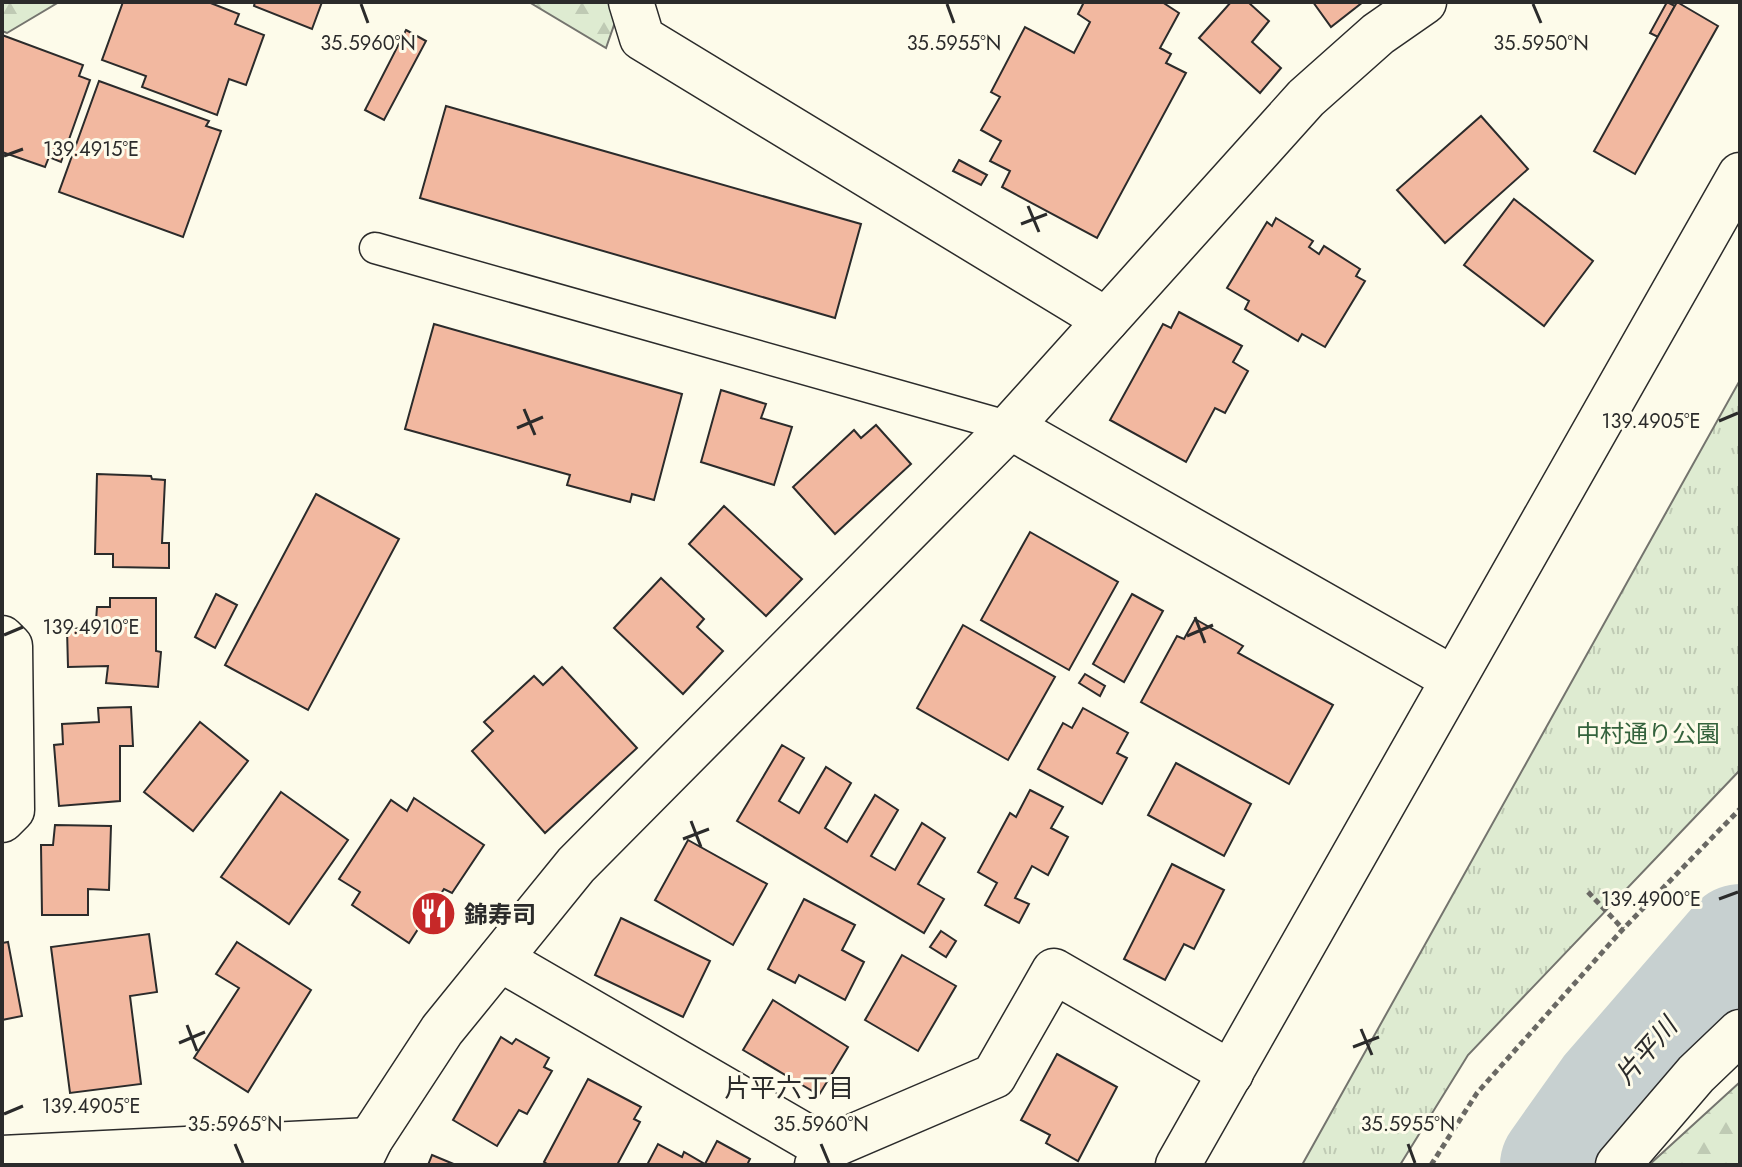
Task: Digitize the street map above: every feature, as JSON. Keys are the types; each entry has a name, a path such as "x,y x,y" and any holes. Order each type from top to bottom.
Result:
{"street":[{"path":"631,2 642,38 1106,320"},
{"path":"2,1158 364,1153 442,1030 576,865 1010,427 1306,98 1378,34 1424,2"},
{"path":"1178,1165 1740,175"},
{"path":"1010,427 1452,678"},
{"path":"2,638 10,646 12,795 12,810 2,820"},
{"path":"500,959 822,1156 994,1076 1054,971 1231,1073"},
{"path":"1618,1165 1696,1074 1740,1032"}],"lane":[{"path":"375,248 1010,427"}],"path":[{"path":"1431,1165 1477,1093 1623,929 1740,809"},
{"path":"1588,892 1623,929"}],"green space":[{"path":"2,2 59,2 7,33 2,31"},
{"path":"529,2 622,2 606,48"},
{"name":"中村通り公園","path":"1740,380 1740,770 1468,1055 1400,1165 1302,1165"},
{"path":"1740,1082 1740,1165 1649,1165"}],"building":[{"path":"123,2 208,2 239,14 235,24 264,35 246,85 229,79 217,115 142,87 146,76 102,60"},
{"path":"255,2 322,2 312,29 254,6"},
{"path":"1084,2 1162,2 1179,13 1160,48 1171,54 1166,63 1186,73 1097,238 1002,187 1010,171 990,161 1001,141 981,130 1000,97 991,92 1025,27 1074,53 1090,22 1078,14"},
{"path":"1231,2 1248,2 1269,21 1252,42 1281,68 1260,93 1199,38"},
{"path":"1313,2 1363,2 1331,27"},
{"path":"1667,2 1675,6 1658,37 1650,33"},
{"path":"1677,2 1718,26 1635,174 1594,151"},
{"path":"406,30 426,41 384,120 365,110"},
{"path":"2,35 83,65 79,76 90,80 61,162 49,157 45,167 2,152"},
{"path":"99,81 209,121 206,126 221,131 183,237 59,192"},
{"path":"446,106 861,224 835,318 420,198"},
{"path":"1481,116 1528,169 1445,243 1397,190"},
{"path":"959,160 987,175 981,185 953,171"},
{"path":"1514,199 1593,261 1544,326 1464,265"},
{"path":"1276,218 1313,241 1309,247 1319,254 1324,246 1360,269 1356,276 1365,281 1325,347 1302,334 1298,341 1245,309 1249,301 1227,288 1267,222 1272,226"},
{"path":"1179,312 1242,346 1233,362 1248,371 1225,413 1215,408 1186,462 1110,420 1163,324 1171,328"},
{"path":"434,324 682,394 654,500 632,494 630,502 567,485 570,475 405,429"},
{"path":"721,390 766,404 761,418 792,427 774,485 701,462"},
{"path":"876,425 911,464 835,534 793,487 854,430 861,438"},
{"path":"97,474 151,476 152,479 165,480 162,543 169,543 169,568 113,567 113,554 95,554"},
{"path":"316,494 399,539 308,710 225,665"},
{"path":"724,506 802,579 766,616 689,544"},
{"path":"1030,532 1118,582 1069,670 981,620"},
{"path":"661,578 704,619 697,627 723,651 683,694 614,628"},
{"path":"216,594 237,605 215,648 195,637"},
{"path":"1132,594 1163,611 1124,682 1093,664"},
{"path":"110,598 156,598 156,651 161,652 158,687 106,683 108,666 68,667 67,629 88,628 87,620 96,621 97,607 110,607"},
{"path":"1195,619 1243,646 1238,653 1333,705 1289,784 1141,702 1177,636 1184,639"},
{"path":"963,625 1055,677 1008,760 917,708"},
{"path":"562,667 637,748 545,833 472,751 493,731 484,722 534,676 543,685"},
{"path":"1085,674 1105,686 1100,696 1079,683"},
{"path":"131,707 133,746 120,746 120,801 59,806 54,745 63,744 62,724 99,722 98,708"},
{"path":"1083,708 1128,733 1117,753 1127,758 1102,804 1038,769 1063,723 1072,728"},
{"path":"200,722 248,761 193,831 144,792"},
{"path":"782,745 804,758 779,801 799,813 826,767 851,783 825,828 847,842 875,795 898,810 871,856 895,870 922,823 945,838 918,884 944,899 924,933 737,821"},
{"path":"1176,763 1251,804 1224,856 1148,815"},
{"path":"1030,790 1063,807 1051,828 1068,837 1048,875 1032,866 1015,898 1029,904 1019,923 985,905 997,883 978,872 1010,813 1016,817"},
{"path":"281,792 348,840 289,924 221,877"},
{"path":"414,798 484,845 452,893 444,889 409,943 352,905 360,892 339,879 391,800 407,811"},
{"path":"55,825 111,826 109,890 88,889 88,915 42,915 41,845 53,845"},
{"path":"688,840 767,884 733,945 655,900"},
{"path":"1172,864 1224,890 1194,949 1184,944 1165,980 1124,959"},
{"path":"804,899 855,925 842,950 864,962 845,1000 799,975 795,983 768,969"},
{"path":"621,918 710,961 683,1017 595,975"},
{"path":"941,931 956,941 946,957 930,947"},
{"path":"149,934 157,992 130,996 141,1084 70,1093 51,947"},
{"path":"8,942 22,1016 2,1020 2,943"},
{"path":"237,942 311,990 248,1092 194,1058 239,988 216,974"},
{"path":"902,955 956,986 918,1051 865,1020"},
{"path":"773,1000 848,1047 819,1095 743,1050"},
{"path":"501,1037 512,1044 516,1039 549,1058 544,1067 552,1071 527,1114 519,1110 497,1146 453,1120"},
{"path":"1057,1054 1117,1087 1078,1161 1046,1143 1050,1135 1021,1120"},
{"path":"588,1079 641,1107 634,1119 640,1122 617,1165 549,1165 544,1162"},
{"path":"717,1141 750,1159 747,1165 647,1165 658,1144 682,1157 684,1152 705,1164"},
{"path":"432,1155 456,1165 428,1165"}],"waterway":[{"name":"片平川","path":"1559,1165 1610,1093 1740,943"}],"place":[{"name":"錦寿司","path":"433,914"}],"district":[{"name":"片平六丁目","path":"789,1088"}]}
